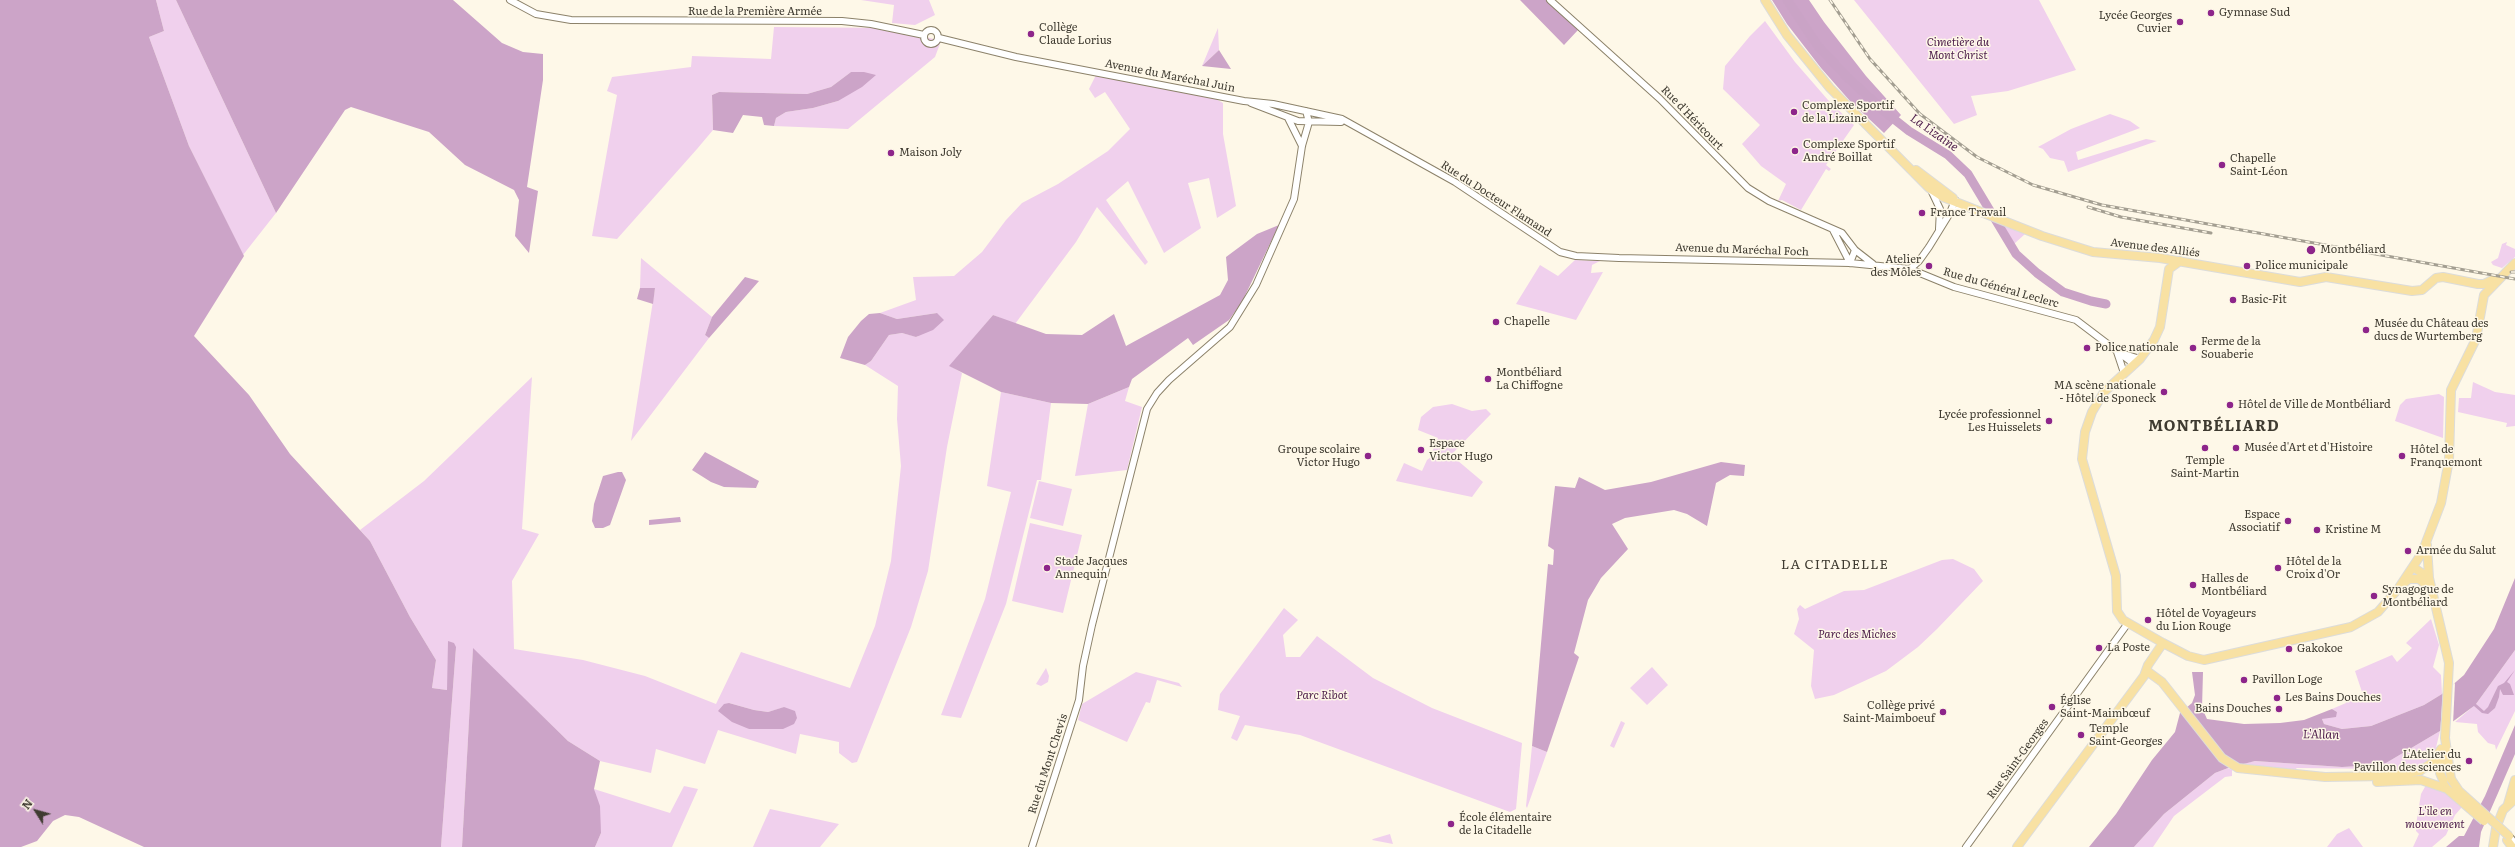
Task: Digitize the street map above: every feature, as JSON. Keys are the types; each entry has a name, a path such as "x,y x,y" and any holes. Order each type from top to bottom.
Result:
{"main road":[{"path":"1765,0 1795,46 1830,88 1929,188 1955,200"},
{"path":"1899,157 1955,200"},
{"name":"Avenue des Alliés","path":"1955,200 1986,214 2080,249 2160,258 2300,282 2326,277 2412,292 2422,290 2436,278 2443,276 2478,284"},
{"path":"2160,258 2169,269"},
{"path":"2478,284 2484,284 2494,279 2515,260"},
{"path":"2180,261 2169,269 2160,327 2149,349 2104,392 2092,412 2085,432 2082,459 2116,576 2117,611 2128,623 2163,643 2188,656 2204,660 2324,632 2341,630 2362,623 2378,612 2409,579 2419,578 2425,582 2431,590"},
{"path":"2484,294 2515,264"},
{"path":"2398,589 2427,544 2446,485 2450,460 2450,390 2476,339 2484,294 2483,289 2478,284"},
{"path":"2427,544 2431,590 2447,649 2449,677 2445,738 2451,779"},
{"path":"2413,567 2429,578"},
{"path":"2017,847 2147,671 2148,665 2163,643"},
{"path":"2147,671 2162,682 2183,711 2222,758 2239,768 2325,777 2344,782 2386,779 2421,780 2447,789 2512,841"},
{"path":"2420,772 2433,762 2441,749 2445,738"},
{"path":"2441,749 2440,772 2447,789"},
{"path":"2421,780 2440,772 2448,756"},
{"path":"2386,779 2420,772 2440,772 2451,779 2459,791 2512,841"},
{"path":"2493,847 2499,822 2514,802 2511,788 2515,780"}],"street":[{"name":"Rue de la Première Armée","path":"510,0 536,14 584,21 842,21 872,24 924,35"},
{"name":"Rue d'Héricourt","path":"1550,0 1660,99 1748,188 1761,198 1842,233 1854,250"},
{"name":"Rue de la Première Armée","path":"924,35 927,31 934,30 939,38 1016,57 1092,71"},
{"name":"Rue de la Première Armée","path":"924,35 925,40 930,44 935,43 939,38"},
{"name":"Avenue du Maréchal Juin","path":"1092,71 1244,101 1306,111 1342,119 1358,127"},
{"name":"Avenue du Maréchal Juin","path":"1244,101 1288,118 1309,122 1328,120 1358,127"},
{"path":"1296,109 1288,118 1302,146"},
{"path":"1306,111 1309,122"},
{"name":"Rue du Mont Chevis","path":"1032,847 1079,700 1083,666 1092,625 1147,409 1157,393 1169,380 1230,327 1240,313 1291,210 1297,188 1302,146 1309,122"},
{"name":"Rue du Docteur Flamand","path":"1358,127 1455,182 1556,251 1576,256 1633,257"},
{"path":"1929,188 1940,209 1938,230"},
{"path":"1940,209 1955,200"},
{"path":"1910,269 1919,261 1950,213 1955,200"},
{"path":"1950,213 1966,206"},
{"path":"1833,230 1850,263"},
{"path":"1835,263 1844,250"},
{"path":"1850,263 1854,250"},
{"name":"Rue du Général Leclerc","path":"1854,250 1873,264"},
{"name":"Avenue du Maréchal Foch","path":"1633,257 1850,263"},
{"name":"Rue du Général Leclerc","path":"1850,263 1873,264 1910,269 1954,287 2076,320 2094,332 2116,351 2137,362"},
{"name":"Rue du Général Leclerc","path":"2116,351 2124,373"},
{"name":"Rue Saint-Georges","path":"1966,847 2128,623"}],"green space":[{"path":"156,0 176,0 276,213 243,255 189,146 149,37 164,31"},
{"path":"861,0 929,0 935,15 915,25 892,23 894,5"},
{"name":"Cimetière du Mont Christ","path":"1854,0 2039,0 2076,70 2008,91 1971,96 1977,115 1954,124"},
{"name":"Complexe Sportif de la Lizaine","path":"1765,21 1795,62 1828,100 1854,125 1826,165 1831,169 1829,171 1826,169 1801,210 1782,200 1778,201 1786,184 1761,166 1742,144 1760,125 1723,89 1725,66 1750,36"},
{"path":"774,27 892,28 941,41 935,57 848,129 774,126 776,118 786,112 813,108 838,101 851,72 831,87 807,94 719,92 712,95 713,130 697,149 617,239 592,236 617,95 607,91 612,77 691,67 692,56 771,59"},
{"path":"1218,28 1219,50 1202,66"},
{"path":"1097,73 1214,98 1223,103 1223,134 1236,206 1217,218 1209,178 1188,183 1201,228 1164,253 1128,181 1106,200 1148,262 1145,265 1097,207 1076,242 1015,324 993,315 950,366 962,373 947,447 928,571 911,627 857,762 852,763 839,753 839,742 800,734 796,754 718,730 705,764 656,749 651,773 600,761 568,741 473,649 462,847 441,847 456,647 447,690 432,688 436,660 410,617 370,541 360,530 424,481 532,377 522,529 539,534 512,581 514,649 583,660 645,676 716,704 741,652 850,688 875,626 891,561 901,466 897,419 898,386 865,365 871,361 889,335 902,333 917,337 937,313 897,319 880,313 916,300 913,277 954,276 982,252 1006,220 1022,203 1058,184 1108,151 1130,129 1105,92 1095,98 1089,89","holes":["729,703 768,712 785,707 749,729"]},
{"path":"2110,114 2130,121 2140,128 2076,152 2078,160 2146,139 2157,141 2068,172 2064,161 2050,158 2043,149 2038,147 2071,129"},
{"path":"2004,226 2025,234 2014,244"},
{"path":"2507,242 2506,245 2515,249 2515,257 2502,268 2493,265 2491,262 2498,258 2502,244"},
{"path":"641,258 712,317 705,335 709,338 631,441 655,288 640,288"},
{"path":"1575,260 1600,261 1592,265 1591,273 1603,272 1576,320 1516,304 1540,265 1558,276"},
{"path":"2473,382 2495,392 2515,395 2515,426 2506,427 2507,423 2458,412 2459,398 2471,398"},
{"path":"1129,387 1125,401 1142,407 1127,470 1075,476 1088,404"},
{"path":"1001,392 1051,403 1041,480 1037,480 1006,604 961,718 941,715 985,599 1011,492 987,486"},
{"path":"2439,394 2444,397 2443,438 2395,421 2400,405 2406,399"},
{"path":"1452,404 1472,411 1486,409 1491,414 1451,455 1483,482 1472,497 1396,481 1404,463 1422,471 1427,460 1435,454 1432,452 1438,438 1418,430 1421,417 1433,407"},
{"path":"1039,481 1072,489 1063,526 1030,518"},
{"name":"Stade Jacques Annequin","path":"1030,523 1082,535 1063,613 1012,601"},
{"name":"Parc des Miches","path":"1953,559 1974,569 1983,581 1937,629 1918,647 1886,671 1834,695 1815,699 1811,686 1814,650 1794,634 1799,619 1797,609 1800,605 1805,609 1844,591 1864,590 1942,560"},
{"name":"Parc Ribot","path":"1284,608 1298,620 1283,635 1286,657 1300,657 1317,636 1373,678 1432,708 1522,743 1516,809 1510,812 1300,735 1245,725 1237,741 1231,738 1240,716 1218,710 1220,694"},
{"path":"2431,619 2439,645 2433,667 2441,675 2442,694 2424,705 2371,726 2342,729 2324,724 2322,719 2337,712 2332,709 2346,703 2344,696 2363,695 2355,671 2392,655 2397,662 2412,648 2406,643"},
{"path":"2515,650 2515,711 2496,750 2495,745 2488,743 2478,732 2477,724 2455,722 2476,704"},
{"path":"1652,667 1668,685 1647,705 1630,688"},
{"path":"1046,668 1049,676 1048,682 1041,686 1036,684"},
{"path":"1136,672 1179,683 1182,687 1157,680 1150,703 1146,702 1127,742 1078,720 1082,704"},
{"path":"1621,721 1625,723 1614,748 1610,746"},
{"path":"2440,731 2434,756 2423,766 2415,769 2385,773 2384,769 2297,768 2293,771 2242,764 2255,761 2342,767 2377,765 2386,763"},
{"path":"1532,746 1547,752 1527,808 1526,806"},
{"path":"2228,768 2232,770 2232,776 2225,777 2174,816 2153,847 2134,847 2164,814 2215,773"},
{"name":"L'ile en mouvement","path":"2426,785 2443,791 2462,807 2455,815 2446,835 2432,847 2413,847 2419,834 2416,831 2416,825 2421,794"},
{"path":"684,786 698,789 672,847 595,847 601,833 594,789 670,813"},
{"path":"770,809 839,824 820,847 753,847"},
{"path":"2349,828 2363,847 2327,847 2337,834"},
{"path":"1390,834 1393,844 1372,840 1373,839"}],"shaded area":[{"path":"0,0 156,0 164,31 149,37 189,146 244,256 194,336 249,395 290,454 370,541 410,617 436,660 432,688 447,690 448,641 454,643 456,647 441,847 144,847 79,817 65,815 53,821 37,841 21,847 0,847"},
{"path":"176,0 453,0 502,43 523,52 543,54 543,80 527,187 538,191 529,253 515,236 519,200 514,190 465,165 429,132 351,107 345,110 276,213"},
{"path":"1520,0 1546,0 1578,30 1564,45"},
{"path":"1772,0 1809,0 1866,76 1901,115 1884,133 1850,101 1821,68 1787,24"},
{"path":"1219,50 1231,69 1202,66"},
{"path":"851,72 864,72 876,75 862,87 838,101 813,108 786,112 776,118 774,126 764,125 762,117 743,115 733,133 713,130 712,95 719,92 807,94 831,87"},
{"path":"1279,225 1242,302 1229,320 1193,345 1188,338 1132,379 1129,387 1088,404 1051,403 1001,392 949,366 993,315 1046,334 1082,335 1114,314 1126,346 1220,295 1228,280 1226,257 1257,234"},
{"path":"745,277 759,281 709,338 705,335 712,317"},
{"path":"640,288 655,288 653,304 637,299"},
{"path":"880,313 897,319 937,313 944,320 933,330 916,337 902,333 889,335 871,361 865,365 840,358 848,337 861,321 869,314"},
{"path":"705,452 759,481 756,488 724,487 711,482 692,470"},
{"path":"1721,462 1745,465 1744,476 1730,475 1716,483 1707,526 1687,514 1674,510 1625,518 1612,524 1628,549 1601,578 1588,600 1574,653 1579,657 1547,752 1532,746 1548,564 1553,565 1554,550 1548,546 1555,486 1575,488 1579,477 1605,490 1651,482"},
{"path":"622,472 626,480 610,525 603,528 595,528 592,521 594,504 603,476"},
{"path":"680,517 681,522 649,525 649,520"},
{"path":"473,648 568,741 600,761 594,789 600,806 601,833 595,847 462,847"},
{"path":"729,703 768,712 784,707 795,711 797,718 794,724 783,729 749,729 732,722 718,711 724,704"}],"water":[{"name":"L'Allan","path":"2515,578 2515,650 2476,704 2484,711 2488,707 2498,686 2504,683 2515,670 2507,682 2510,684 2514,695 2503,695 2500,689 2495,708 2488,714 2482,713 2474,706 2440,731 2386,763 2377,765 2342,767 2255,761 2228,768 2215,773 2164,814 2134,847 2089,847 2116,814 2152,760 2175,732 2180,713 2192,703 2195,695 2192,672 2203,672 2202,708 2207,719 2244,724 2280,723 2304,720 2332,709 2337,712 2336,717 2322,719 2324,724 2342,729 2371,726 2424,705 2442,694 2464,675 2494,629"},
{"path":"2515,725 2515,754 2481,832 2479,847 2446,847 2459,836 2464,836 2485,796"}],"pier":[{"path":"2455,683 2453,724 2440,734 2443,691"}],"waterway":[{"name":"La Lizaine","path":"1787,0 1818,46 1847,77 1885,112 1909,131 1948,155 1968,174 2016,254 2037,273 2063,292 2106,304"}],"railway":[{"path":"1830,0 1870,59 1920,114 1977,157 2033,185 2102,205 2515,279"},
{"path":"2088,207 2121,217 2211,233"}],"place":[{"name":"Gymnase Sud","path":"2211,13"},
{"name":"Lycée Georges Cuvier","path":"2180,22"},
{"name":"Collège Claude Lorius","path":"1031,34"},
{"name":"Complexe Sportif de la Lizaine","path":"1794,112"},
{"name":"Complexe Sportif André Boillat","path":"1795,151"},
{"name":"Maison Joly","path":"891,153"},
{"name":"Chapelle Saint-Léon","path":"2222,165"},
{"name":"France Travail","path":"1922,213"},
{"name":"Montbéliard","path":"2311,250"},
{"name":"Atelier des Môles","path":"1929,266"},
{"name":"Police municipale","path":"2247,266"},
{"name":"Basic-Fit","path":"2233,300"},
{"name":"Chapelle","path":"1496,322"},
{"name":"Musée du Château des ducs de Wurtemberg","path":"2366,330"},
{"name":"Police nationale","path":"2087,348"},
{"name":"Ferme de la Souaberie","path":"2193,348"},
{"name":"Montbéliard La Chiffogne","path":"1488,379"},
{"name":"MA scène nationale - Hôtel de Sponeck","path":"2164,392"},
{"name":"Hôtel de Ville de Montbéliard","path":"2230,405"},
{"name":"Lycée professionnel Les Huisselets","path":"2049,421"},
{"name":"Temple Saint-Martin","path":"2205,448"},
{"name":"Musée d'Art et d'Histoire","path":"2236,448"},
{"name":"Espace Victor Hugo","path":"1421,450"},
{"name":"Groupe scolaire Victor Hugo","path":"1368,456"},
{"name":"Hôtel de Franquemont","path":"2402,456"},
{"name":"Espace Associatif","path":"2288,521"},
{"name":"Kristine M","path":"2317,530"},
{"name":"Armée du Salut","path":"2408,551"},
{"name":"Stade Jacques Annequin","path":"1047,568"},
{"name":"Hôtel de la Croix d'Or","path":"2278,568"},
{"name":"Halles de Montbéliard","path":"2193,585"},
{"name":"Synagogue de Montbéliard","path":"2374,596"},
{"name":"Hôtel de Voyageurs du Lion Rouge","path":"2148,620"},
{"name":"La Poste","path":"2099,648"},
{"name":"Gakokoe","path":"2289,649"},
{"name":"Pavillon Loge","path":"2244,680"},
{"name":"Les Bains Douches","path":"2277,698"},
{"name":"Église Saint-Maimbœuf","path":"2052,707"},
{"name":"Bains Douches","path":"2279,709"},
{"name":"Collège privé Saint-Maimboeuf","path":"1943,712"},
{"name":"Temple Saint-Georges","path":"2081,735"},
{"name":"L'Atelier du Pavillon des sciences","path":"2469,761"},
{"name":"École élémentaire de la Citadelle","path":"1451,824"}],"district":[{"name":"MONTBÉLIARD","path":"2214,427"},
{"name":"LA CITADELLE","path":"1835,565"}]}
